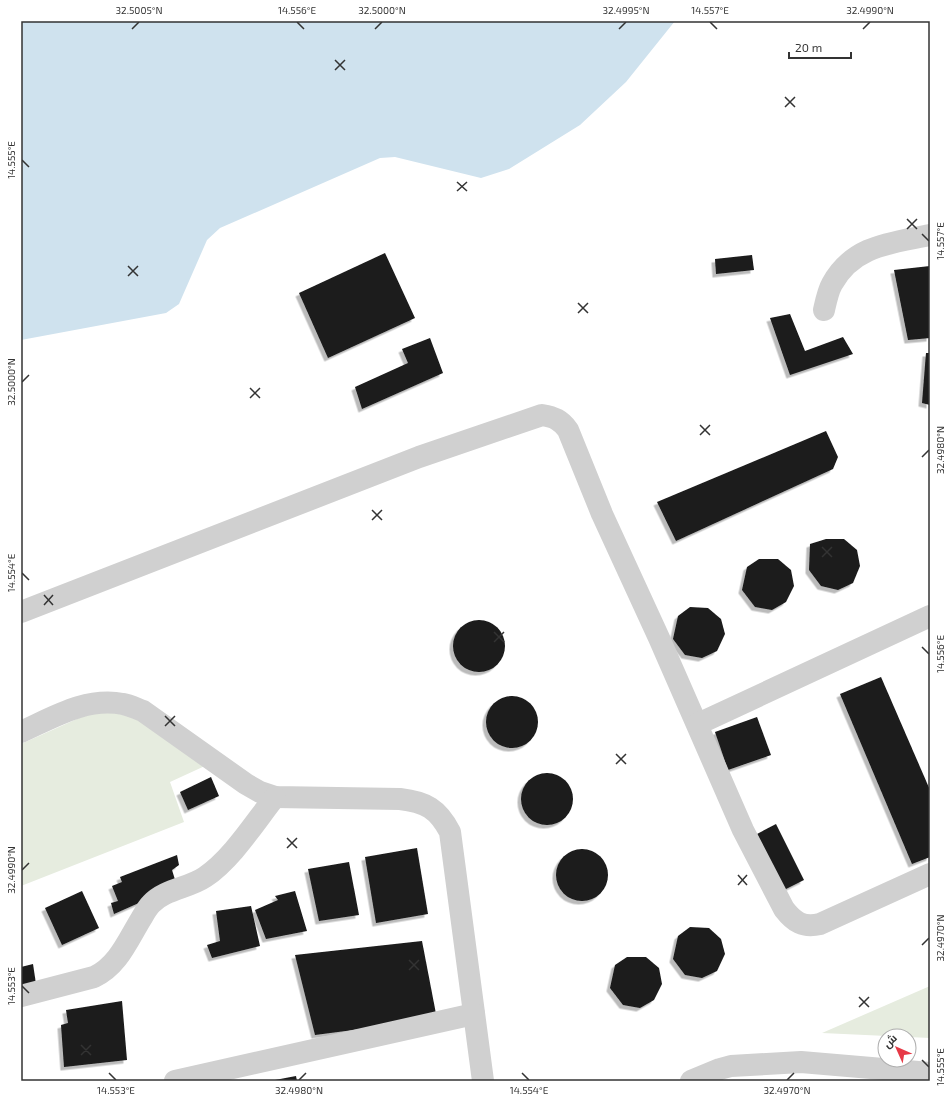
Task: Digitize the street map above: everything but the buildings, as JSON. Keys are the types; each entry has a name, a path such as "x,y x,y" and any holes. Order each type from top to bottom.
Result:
{"street":[{"path":"824,310 832,285 841,270 855,257 872,248 930,235"},
{"path":"21,612 412,460 542,414 555,417 564,423 568,430 602,514 698,724 742,830 784,909 791,918 810,926 820,924 930,874"},
{"path":"698,724 930,616"},
{"path":"21,732 84,705 104,702 125,704 143,711 246,784 260,792 275,797 400,799 415,801 431,808 443,819 450,832 483,1081"},
{"path":"21,996 94,977 103,973 116,961 151,904 162,896 196,883 212,872 230,854 275,797"},
{"path":"175,1081 474,1014"},
{"path":"691,1081 730,1066 801,1062 930,1073"}],"shaded area":[{"path":"97,710 137,714 207,765 170,782 184,822 21,886 21,744"},
{"path":"930,986 930,1038 917,1037 917,1028 877,1028 877,1036 822,1033"}],"water":[{"path":"21,21 675,21 626,82 580,125 509,169 481,178 395,157 380,158 220,228 207,240 179,304 166,313 21,340"}]}
